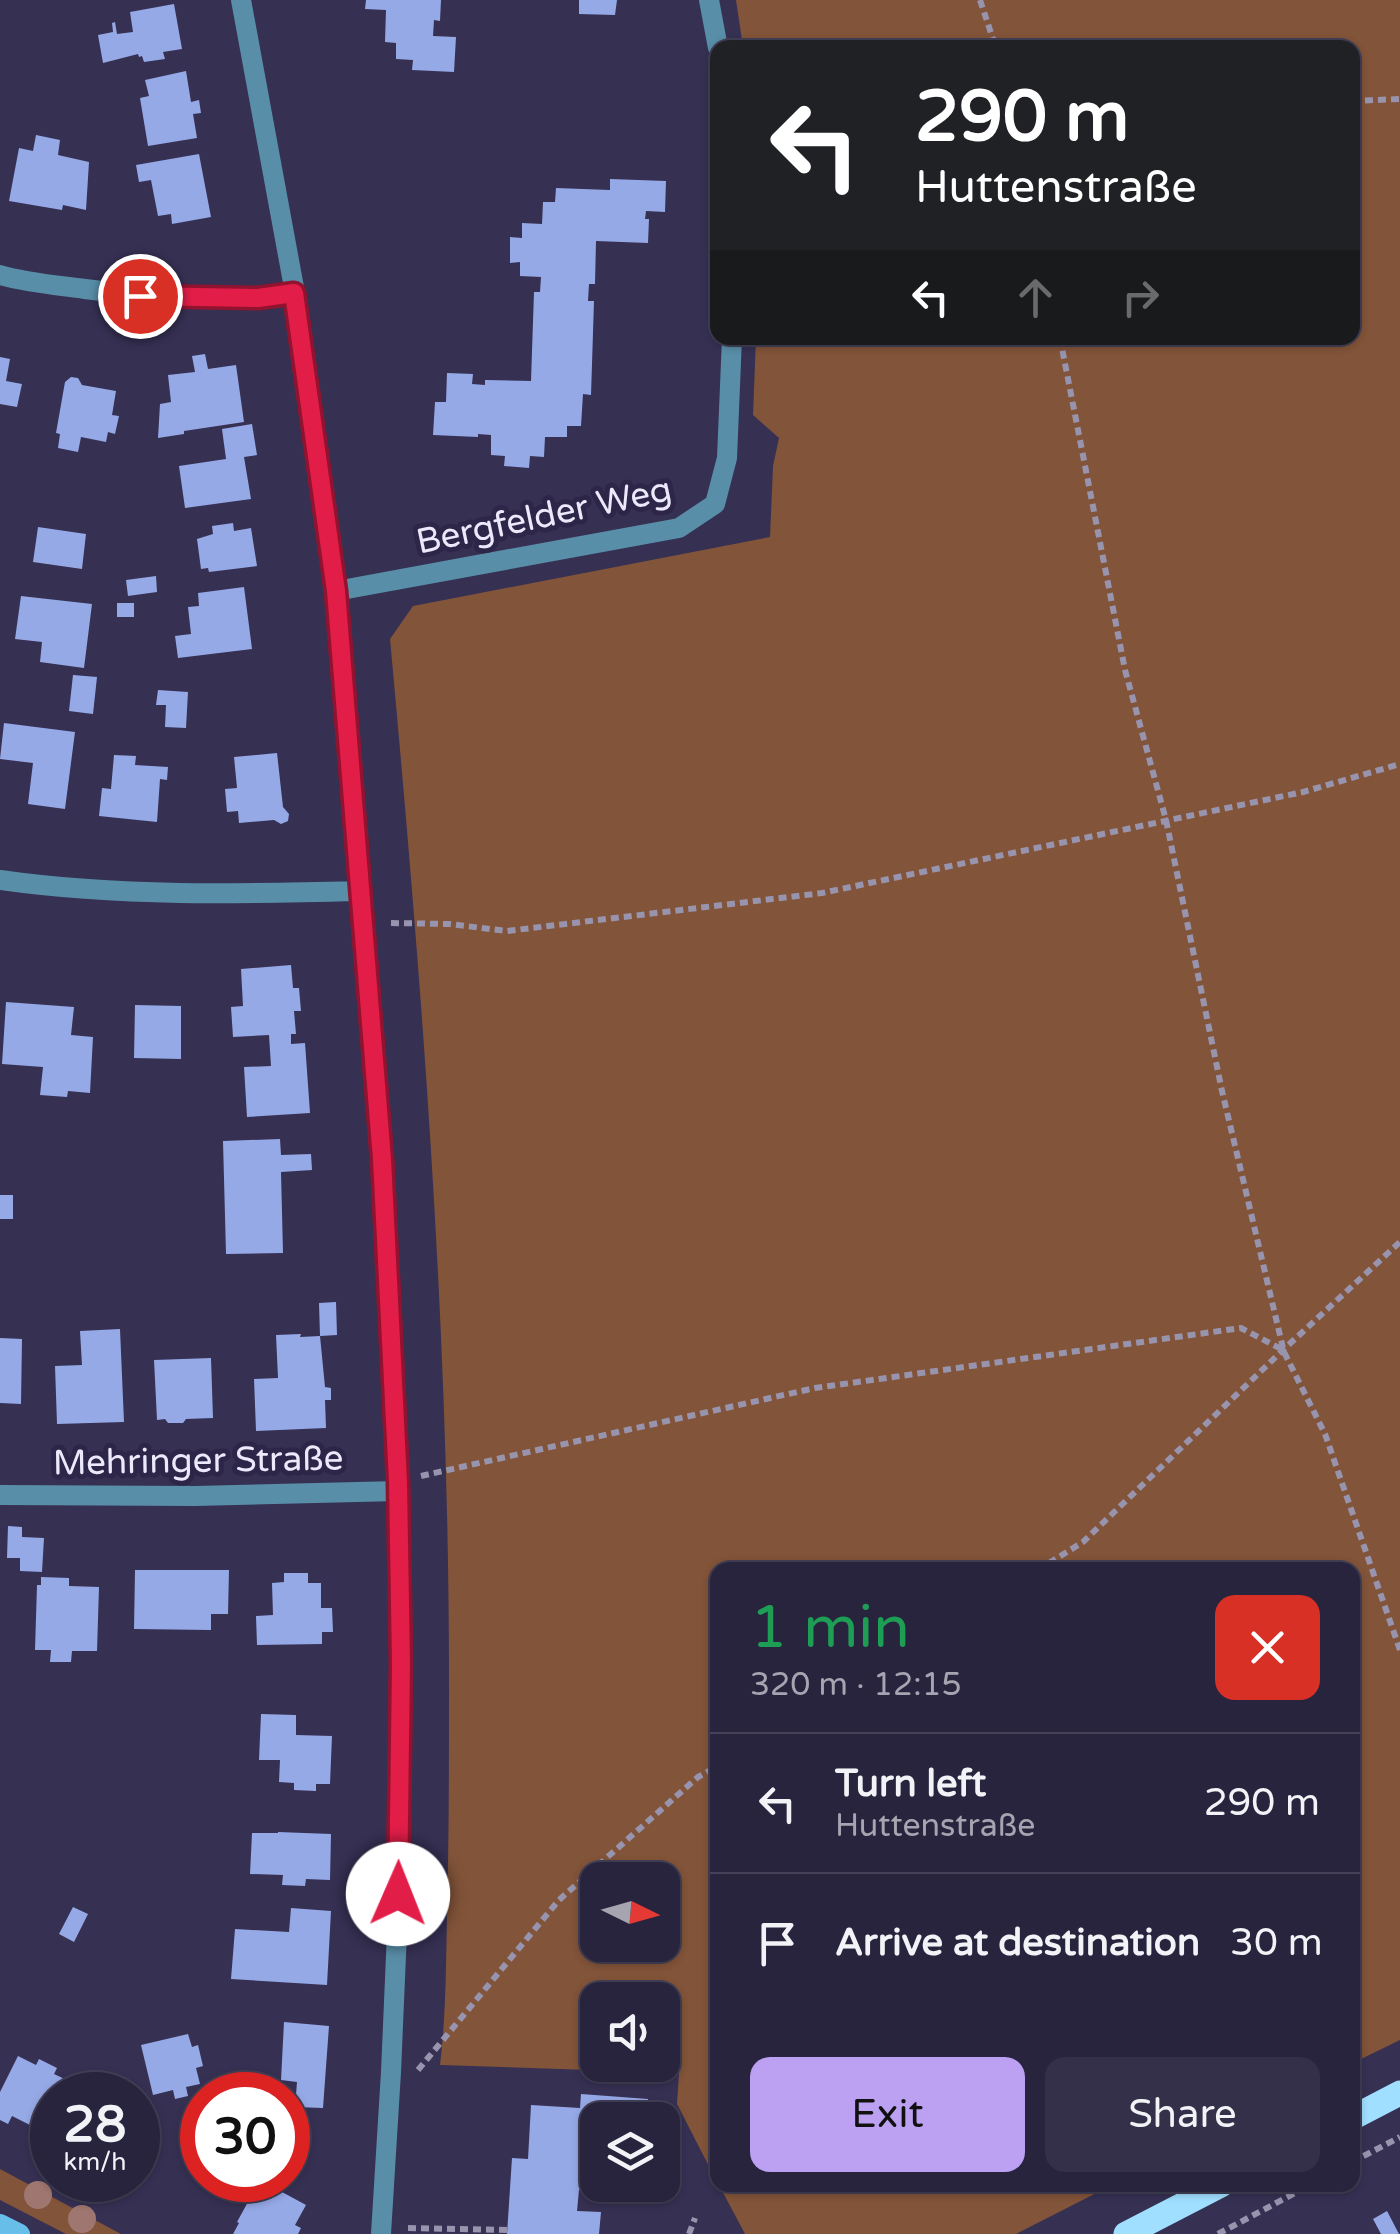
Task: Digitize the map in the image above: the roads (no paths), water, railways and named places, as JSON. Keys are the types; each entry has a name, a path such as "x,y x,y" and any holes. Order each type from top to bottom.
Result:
{"main road":[{"path":"1360,2114 1400,2094"},
{"path":"1126,2234 1208,2192"}],"street":[{"path":"241,0 294,293 336,591 382,1159 398,1486 401,1664 397,1913 381,2234"},
{"path":"709,0 716,40"},
{"path":"0,275 24,282 140,296 258,298 294,293"},
{"name":"Bergfelder Weg","path":"336,591 679,528 715,504 727,458 732,345"},
{"path":"0,880 200,895 360,891"},
{"name":"Mehringer Straße","path":"0,1494 195,1496 398,1486"},
{"path":"0,2224 20,2234"}]}
